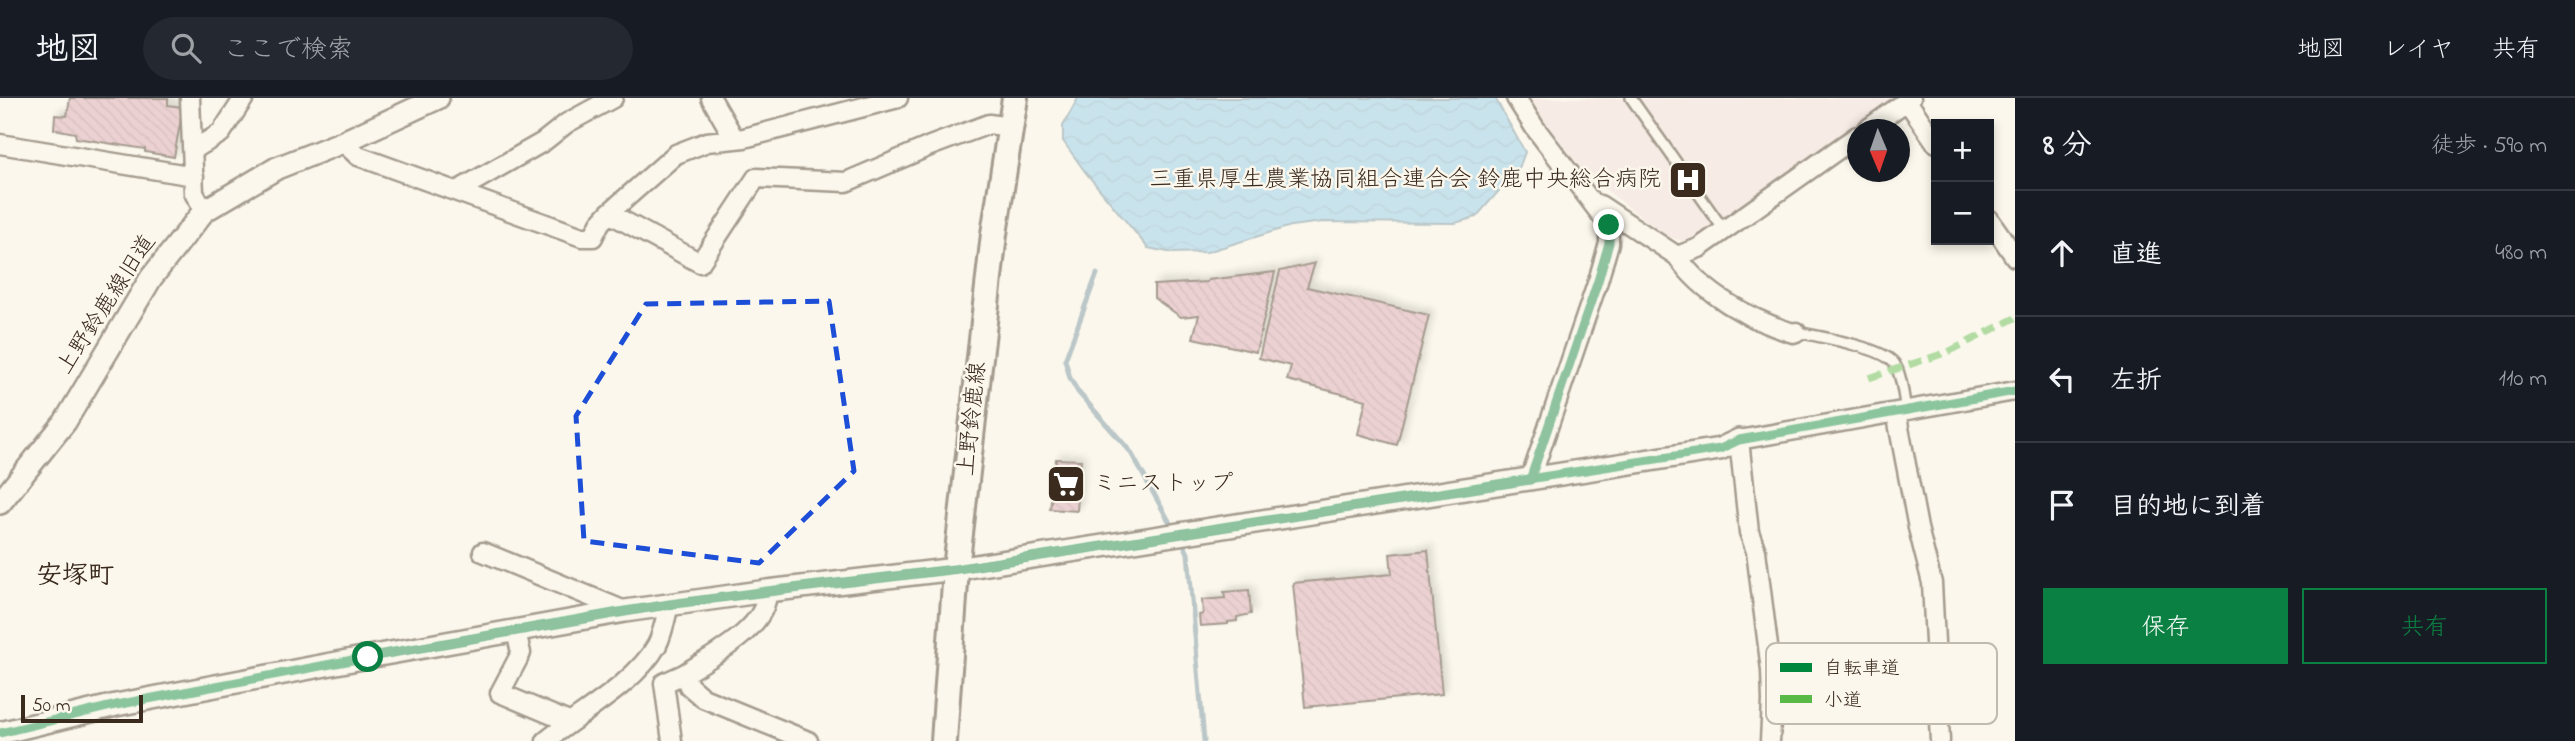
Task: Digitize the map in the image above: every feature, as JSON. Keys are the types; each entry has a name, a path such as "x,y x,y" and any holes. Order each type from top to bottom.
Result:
{"main road":[{"name":"上野鈴鹿線","path":"944,741 956,569 994,234 1015,98"}],"street":[{"path":"190,98 194,193 204,211"},
{"path":"193,150 221,133 244,98"},
{"path":"457,191 613,98"},
{"path":"733,98 714,104 734,138"},
{"path":"343,142 358,156 582,237 593,237 600,223 676,154 707,142 734,138 898,98"},
{"path":"1516,98 1609,225 1609,243 1530,480"},
{"path":"1881,119 1909,99 1931,135"},
{"name":"上野鈴鹿線旧道","path":"2,497 65,422 151,278 204,211 277,168 343,142 428,100"},
{"path":"610,213 700,263 756,178 846,182 989,124 1010,127"},
{"path":"1677,256 1699,248 1847,143"},
{"path":"0,144 194,176"},
{"path":"1591,199 1677,256 1685,268 1736,309 1771,327 1796,332"},
{"path":"1994,226 2015,257"},
{"path":"0,733 116,705 625,611 956,569 1530,480 1720,449 1739,440 2015,391"},
{"path":"1901,411 1918,528 1932,583 1935,643"},
{"path":"1739,440 1749,532 1756,551 1768,643"},
{"path":"483,552 625,611"},
{"path":"671,741 664,683 684,674 733,642 762,613 767,601 767,591"},
{"path":"546,741 630,676 650,655 658,642 670,604"},
{"path":"516,631 521,653 500,693 569,722"},
{"path":"684,674 689,686 703,698 808,741"}],"lane":[{"path":"1631,98 1724,230"},
{"path":"1796,332 1836,340 1885,356 1893,362 1897,369 1901,411"}],"highlighted area":[{"path":"829,301 854,471 759,563 584,541 576,416 646,304"}],"shaded area":[{"name":"三重県厚生農業協同組合連合会 鈴鹿中央総合病院","path":"1530,98 1899,98 1869,119 1847,119 1847,134 1729,217 1697,237 1683,241 1669,237 1657,229 1580,167"}],"water":[{"path":"1078,98 1495,98 1525,152 1519,168 1476,217 1455,223 1323,222 1291,226 1207,252 1173,253 1148,248 1063,141 1063,126"}],"building":[{"path":"70,98 168,98 168,105 183,107 174,157 145,152 145,149 76,138 75,133 54,129 55,115 67,116"},
{"path":"1315,263 1307,287 1429,315 1397,445 1358,434 1366,400 1287,380 1291,366 1259,358 1280,271"},
{"path":"1275,272 1256,352 1193,338 1199,315 1181,317 1154,298 1154,285 1207,282"},
{"name":"ミニストップ","path":"1056,459 1081,460 1077,511 1050,509"},
{"path":"1428,550 1442,694 1305,707 1293,583 1392,574 1390,554"},
{"path":"1249,590 1251,614 1237,617 1237,621 1228,624 1200,626 1202,600 1225,598 1224,592"}],"waterway":[{"path":"1097,274 1065,360 1070,378 1078,392 1130,451 1169,521"},
{"path":"1185,547 1188,553 1204,741"}],"marked path":[{"path":"1869,378 1948,352 2015,318"}],"cycle path":[{"path":"0,733 116,705 625,611 956,569 1720,449 1739,440 2015,391"}],"place":[{"name":"三重県厚生農業協同組合連合会 鈴鹿中央総合病院","path":"1688,180"},
{"name":"ミニストップ","path":"1066,484"}],"district":[{"name":"安塚町","path":"75,577"}],"route":[{"path":"368,657 670,604 956,569 1530,480 1598,281 1609,243 1609,225"}]}
